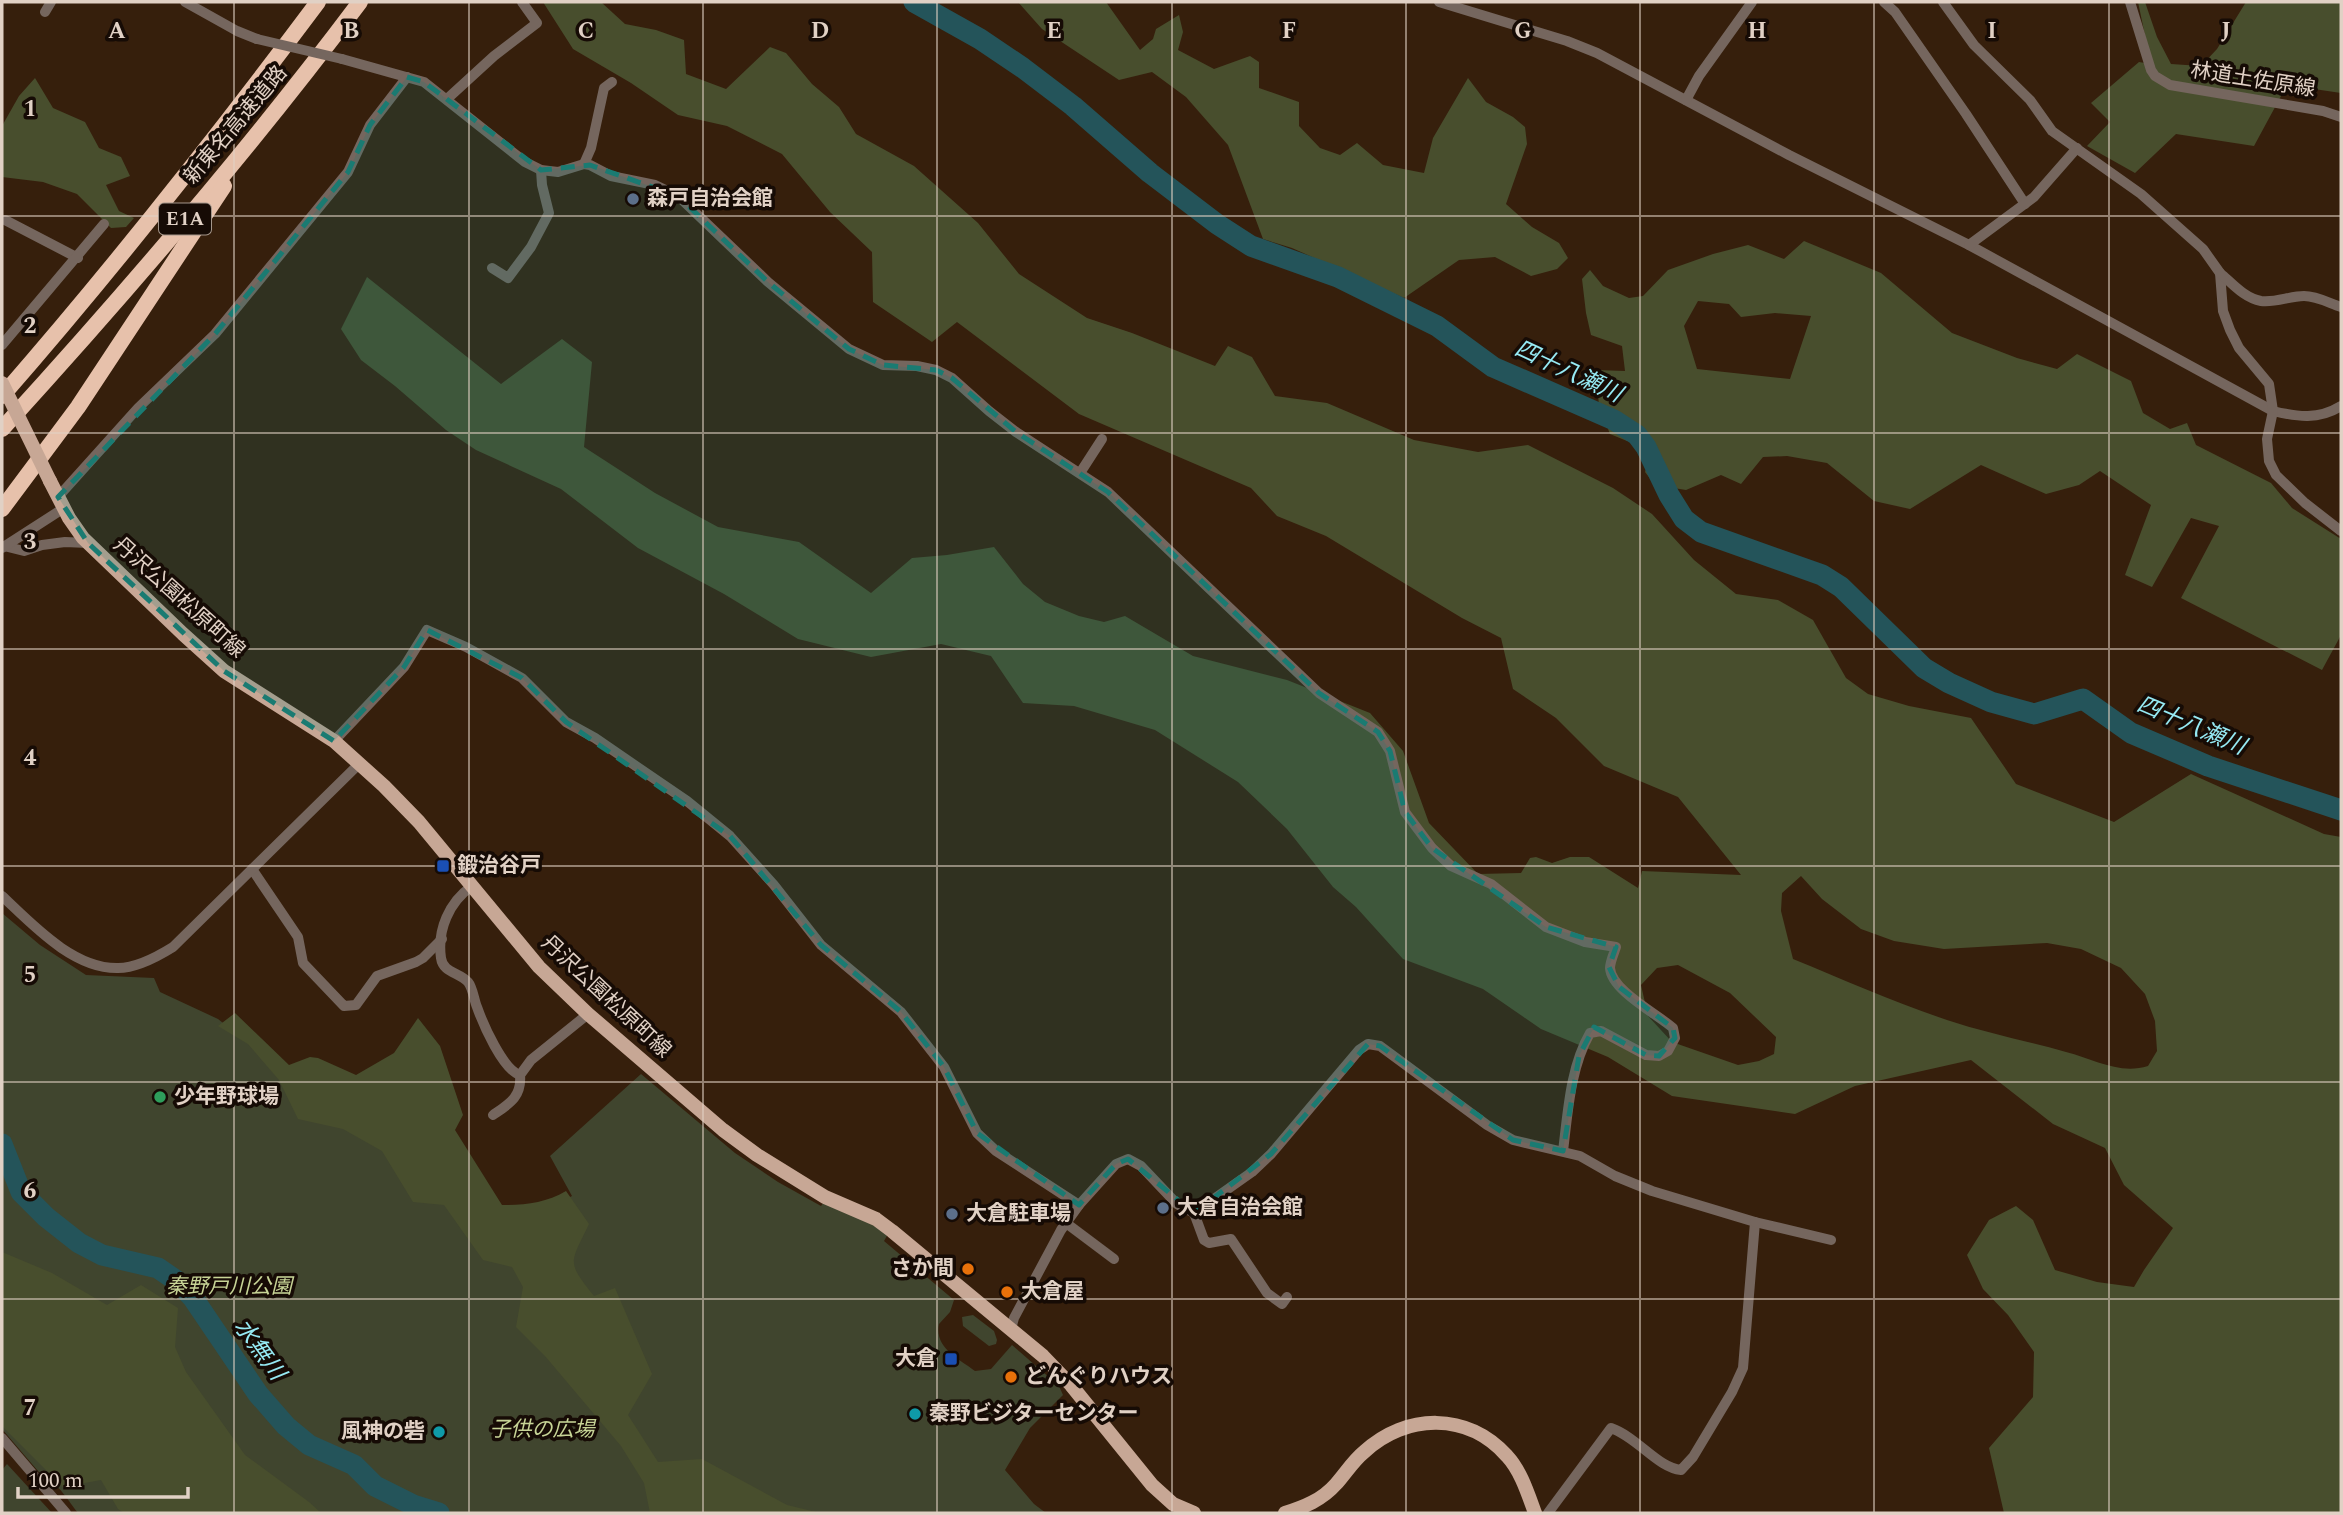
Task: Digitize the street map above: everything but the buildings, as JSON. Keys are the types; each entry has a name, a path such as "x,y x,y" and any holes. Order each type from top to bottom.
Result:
{"highway":[{"name":"新東名高速道路","path":"2,396 160,206 318,2"},
{"name":"新東名高速道路","path":"2,429 268,120 360,2"},
{"path":"2,509 78,407 268,120"}],"main road":[{"name":"丹沢公園松原町線","path":"2,383 61,502 88,543 224,671 334,741 359,764 419,822 539,967 588,1014 723,1130 792,1178 825,1197 876,1219 1011,1329 1071,1385 1152,1485 1172,1504 1194,1513"},
{"path":"1285,1513 1303,1508 1320,1498 1334,1487 1363,1452 1383,1437 1418,1424 1434,1422 1479,1432 1493,1442 1517,1470 1535,1513"}],"street":[{"path":"447,99 494,56 537,23 522,2"},
{"path":"1438,2 1567,41 1597,53 1789,155 1969,245 2273,411 2301,417 2315,416 2341,406"},
{"path":"1686,100 1699,76 1752,2"},
{"path":"1884,2 1895,12 2025,204"},
{"path":"1943,2 1973,45 2030,100 2052,131 2141,194 2203,249 2220,273 2239,290 2263,302 2305,296 2341,307"},
{"name":"林道土佐原線","path":"2130,2 2151,70 2155,76 2170,85 2323,111 2341,117"},
{"path":"188,3 237,31 257,39 424,82 525,162 541,170 558,172 584,164 590,165 622,180 655,185 678,196 768,282 849,349 883,366 927,368 952,378 1007,425 1108,492 1319,693 1378,732 1390,751 1405,812 1432,848 1451,866 1491,884 1546,927 1585,942 1616,947 1609,967 1619,987 1673,1027 1675,1038 1668,1051 1659,1056 1646,1055 1601,1031 1590,1033 1579,1056 1570,1097 1563,1152"},
{"path":"3,547 61,502 138,408 215,334 348,172 370,125 407,77"},
{"path":"584,164 591,148 604,88 612,82"},
{"path":"1969,245 2034,197 2077,148"},
{"path":"492,268 508,278 531,247 549,212 541,170"},
{"path":"5,220 78,258"},
{"path":"2,345 104,224"},
{"path":"2220,273 2223,311 2230,330 2239,348 2269,384 2273,411 2266,450 2269,461 2276,475 2305,503 2341,531"},
{"path":"1080,472 1102,439"},
{"path":"3,547 24,551 65,542 88,543"},
{"path":"334,741 404,667 427,630 466,647 522,678 566,722 653,777 730,836 774,885 821,945 901,1012 944,1067 977,1133 996,1151 1079,1205"},
{"path":"2,896 74,957 97,965 119,968 157,957 173,947 359,764"},
{"path":"252,869 298,937 303,963 344,1006 356,1005 377,976 424,958 442,939"},
{"path":"472,887 459,895 449,908 441,958 444,968 468,982 483,1022 506,1065 513,1073 520,1075"},
{"path":"493,1115 515,1100 521,1085 520,1075 531,1060 588,1014"},
{"path":"1194,1213 1271,1154 1359,1050 1368,1044 1380,1046 1487,1125 1513,1140 1580,1156 1615,1176 1652,1191 1755,1222 1832,1240"},
{"path":"1011,1329 1014,1318 1066,1223 1116,1164 1128,1159 1142,1166 1177,1204 1194,1213 1204,1240 1209,1242 1231,1239 1267,1293 1282,1304 1287,1297"},
{"path":"1548,1513 1611,1428 1625,1433 1671,1469 1681,1470 1693,1457 1732,1392 1743,1368 1755,1222"},
{"path":"1066,1223 1114,1259"},
{"path":"2,1438 66,1513"}],"highlighted area":[{"path":"407,77 424,82 541,170 590,165 678,196 768,282 849,349 883,365 936,370 952,378 1016,432 1108,492 1319,693 1378,732 1390,751 1405,812 1432,848 1546,927 1616,947 1609,967 1619,987 1673,1028 1675,1038 1659,1056 1646,1055 1594,1027 1579,1056 1563,1151 1513,1140 1380,1046 1368,1044 1271,1154 1194,1213 1128,1159 1116,1164 1079,1205 977,1133 944,1067 901,1012 821,945 730,836 566,722 522,678 427,630 404,667 334,741 224,671 88,543 58,497 215,334 348,172 370,125"}],"green space":[{"path":"543,2 601,2 625,24 656,30 684,40 686,74 726,89 770,47 786,53 812,84 839,107 856,134 914,166 978,223 1019,274 1087,318 1215,366 1228,346 1252,357 1275,396 1327,403 1414,440 1478,452 1528,445 1613,488 1652,514 1694,560 1736,594 1778,600 1813,620 1846,678 1868,694 1909,706 1971,718 2016,784 2114,822 2191,774 2324,834 2341,837 2341,1513 2004,1513 1989,1448 2033,1397 2034,1352 2008,1315 1983,1289 1967,1255 1989,1220 2016,1206 2033,1220 2055,1270 2097,1282 2134,1287 2173,1228 2124,1185 2105,1148 2053,1124 1971,1060 1855,1086 1795,1114 1672,1096 1608,1057 1541,1029 1483,989 1403,959 1356,907 1333,887 1287,829 1238,782 1155,730 1074,706 1023,703 991,656 941,644 871,657 798,639 724,594 638,548 561,489 476,450 446,430 361,360 341,329 367,277 501,384 562,339 592,362 584,447 655,493 718,527 799,542 871,593 912,558 994,547 1023,584 1045,602 1079,616 1104,622 1125,616 1193,656 1287,680 1370,713 1403,751 1429,823 1478,874 1521,873 1530,858 1536,857 1552,863 1570,857 1589,857 1638,888 1642,871 1741,875 1678,797 1604,766 1556,718 1513,689 1501,638 1462,618 1326,536 1277,516 1251,488 1079,414 957,322 932,342 873,302 872,252 830,212 782,154 727,126 678,115 573,49","holes":["1801,876 1822,899 1861,929 1894,941 1944,949 2047,943 2081,949 2121,968 2145,994 2155,1021 2157,1051 2148,1066 2127,1069 2107,1065 1947,1020 1793,959 1781,911 1782,893","1678,965 1730,993 1776,1037 1774,1054 1759,1061 1738,1065 1672,1042 1648,1016 1641,985 1657,968"]},
{"path":"1018,2 1106,2 1140,50 1153,39 1156,29 1179,15 1183,32 1178,50 1214,69 1250,56 1259,62 1259,88 1299,102 1299,126 1320,148 1340,155 1357,143 1383,165 1424,173 1433,138 1468,78 1486,102 1525,127 1527,144 1506,204 1532,227 1559,243 1568,258 1557,269 1531,276 1495,257 1459,260 1404,298 1292,248 1263,239 1228,145 1186,97 1152,72 1119,80 1042,29"},
{"path":"2138,2 2145,2 2157,37 2171,64 2201,66 2217,49 2246,2 2341,2 2341,93 2287,85 2254,146 2176,134 2135,173 2087,146 2110,122 2091,103 2139,62 2151,64"},
{"path":"35,78 53,108 85,122 99,148 121,157 130,176 106,185 119,211 134,218 126,227 111,228 77,194 43,182 2,177 2,126 19,96"},
{"path":"1804,241 1881,273 1952,333 2017,358 2057,369 2077,354 2131,381 2143,413 2170,429 2187,423 2196,445 2271,483 2292,508 2341,539 2341,635 2322,670 2181,598 2219,526 2191,518 2152,587 2125,575 2151,505 2100,471 2079,485 2046,494 1981,465 1910,509 1874,501 1827,463 1787,456 1763,457 1741,484 1721,475 1686,490 1655,485 1645,472 1653,449 1649,439 1627,441 1610,434 1599,406 1596,370 1625,371 1622,346 1591,335 1582,279 1590,270 1603,286 1629,298 1643,296 1668,270 1748,245 1784,259","holes":["1698,301 1729,304 1741,317 1775,313 1811,316 1790,379 1697,369 1684,326"]},
{"name":"秦野戸川公園","path":"2,913 40,945 86,975 154,978 160,992 218,1019 277,1066 500,1216 558,1203 572,1196 550,1156 641,1074 735,1153 778,1182 821,1206 824,1202 888,1234 884,1241 954,1300 950,1312 939,1324 938,1332 944,1346 955,1357 975,1371 991,1369 1012,1345 1059,1386 1063,1395 1030,1428 1005,1470 1034,1504 1046,1513 78,1513 59,1488 44,1478 2,1429"},
{"path":"235,1013 289,1065 310,1057 318,1058 356,1075 394,1053 418,1018 440,1046 463,1115 455,1130 502,1205 535,1202 566,1191 589,1224 575,1255 575,1268 594,1296 615,1288 652,1374 628,1415 658,1462 702,1459 787,1505 820,1513 650,1513 644,1483 621,1446 545,1356 516,1327 523,1287 512,1267 483,1260 444,1205 413,1202 382,1151 343,1129 298,1119 279,1080 248,1044 218,1026"},
{"path":"2,1252 52,1273 107,1305 141,1285 178,1308 175,1347 186,1372 245,1455 321,1513 124,1513 118,1509 101,1480 63,1487 2,1426"},
{"path":"973,1315 994,1331 996,1344 989,1346 963,1326 962,1317"},
{"path":"7,1464 52,1513 2,1513 2,1470"}],"waterway":[{"name":"四十八瀬川","path":"914,2 980,39 1023,68 1073,106 1150,173 1251,246 1338,277 1437,326 1493,367 1614,420 1637,435 1684,519 1701,532 1822,575 1841,587 1924,668 1949,683 1991,702 2034,714 2083,699 2131,733 2208,766 2341,810"},
{"name":"水無川","path":"2,1144 21,1192 46,1217 79,1243 102,1255 158,1268 177,1281 193,1298 258,1394 286,1426 309,1445 354,1465 375,1486 413,1505 439,1513"}],"place":[{"name":"森戸自治会館","path":"633,199"},
{"name":"鍛治谷戸","path":"443,866"},
{"name":"少年野球場","path":"160,1097"},
{"name":"大倉自治会館","path":"1163,1208"},
{"name":"大倉駐車場","path":"952,1214"},
{"name":"さか間","path":"968,1269"},
{"name":"大倉屋","path":"1007,1292"},
{"name":"大倉","path":"951,1359"},
{"name":"どんぐりハウス","path":"1011,1377"},
{"name":"秦野ビジターセンター","path":"915,1414"},
{"name":"風神の砦","path":"439,1432"}],"park label":[{"name":"子供の広場","path":"542,1430"}]}
